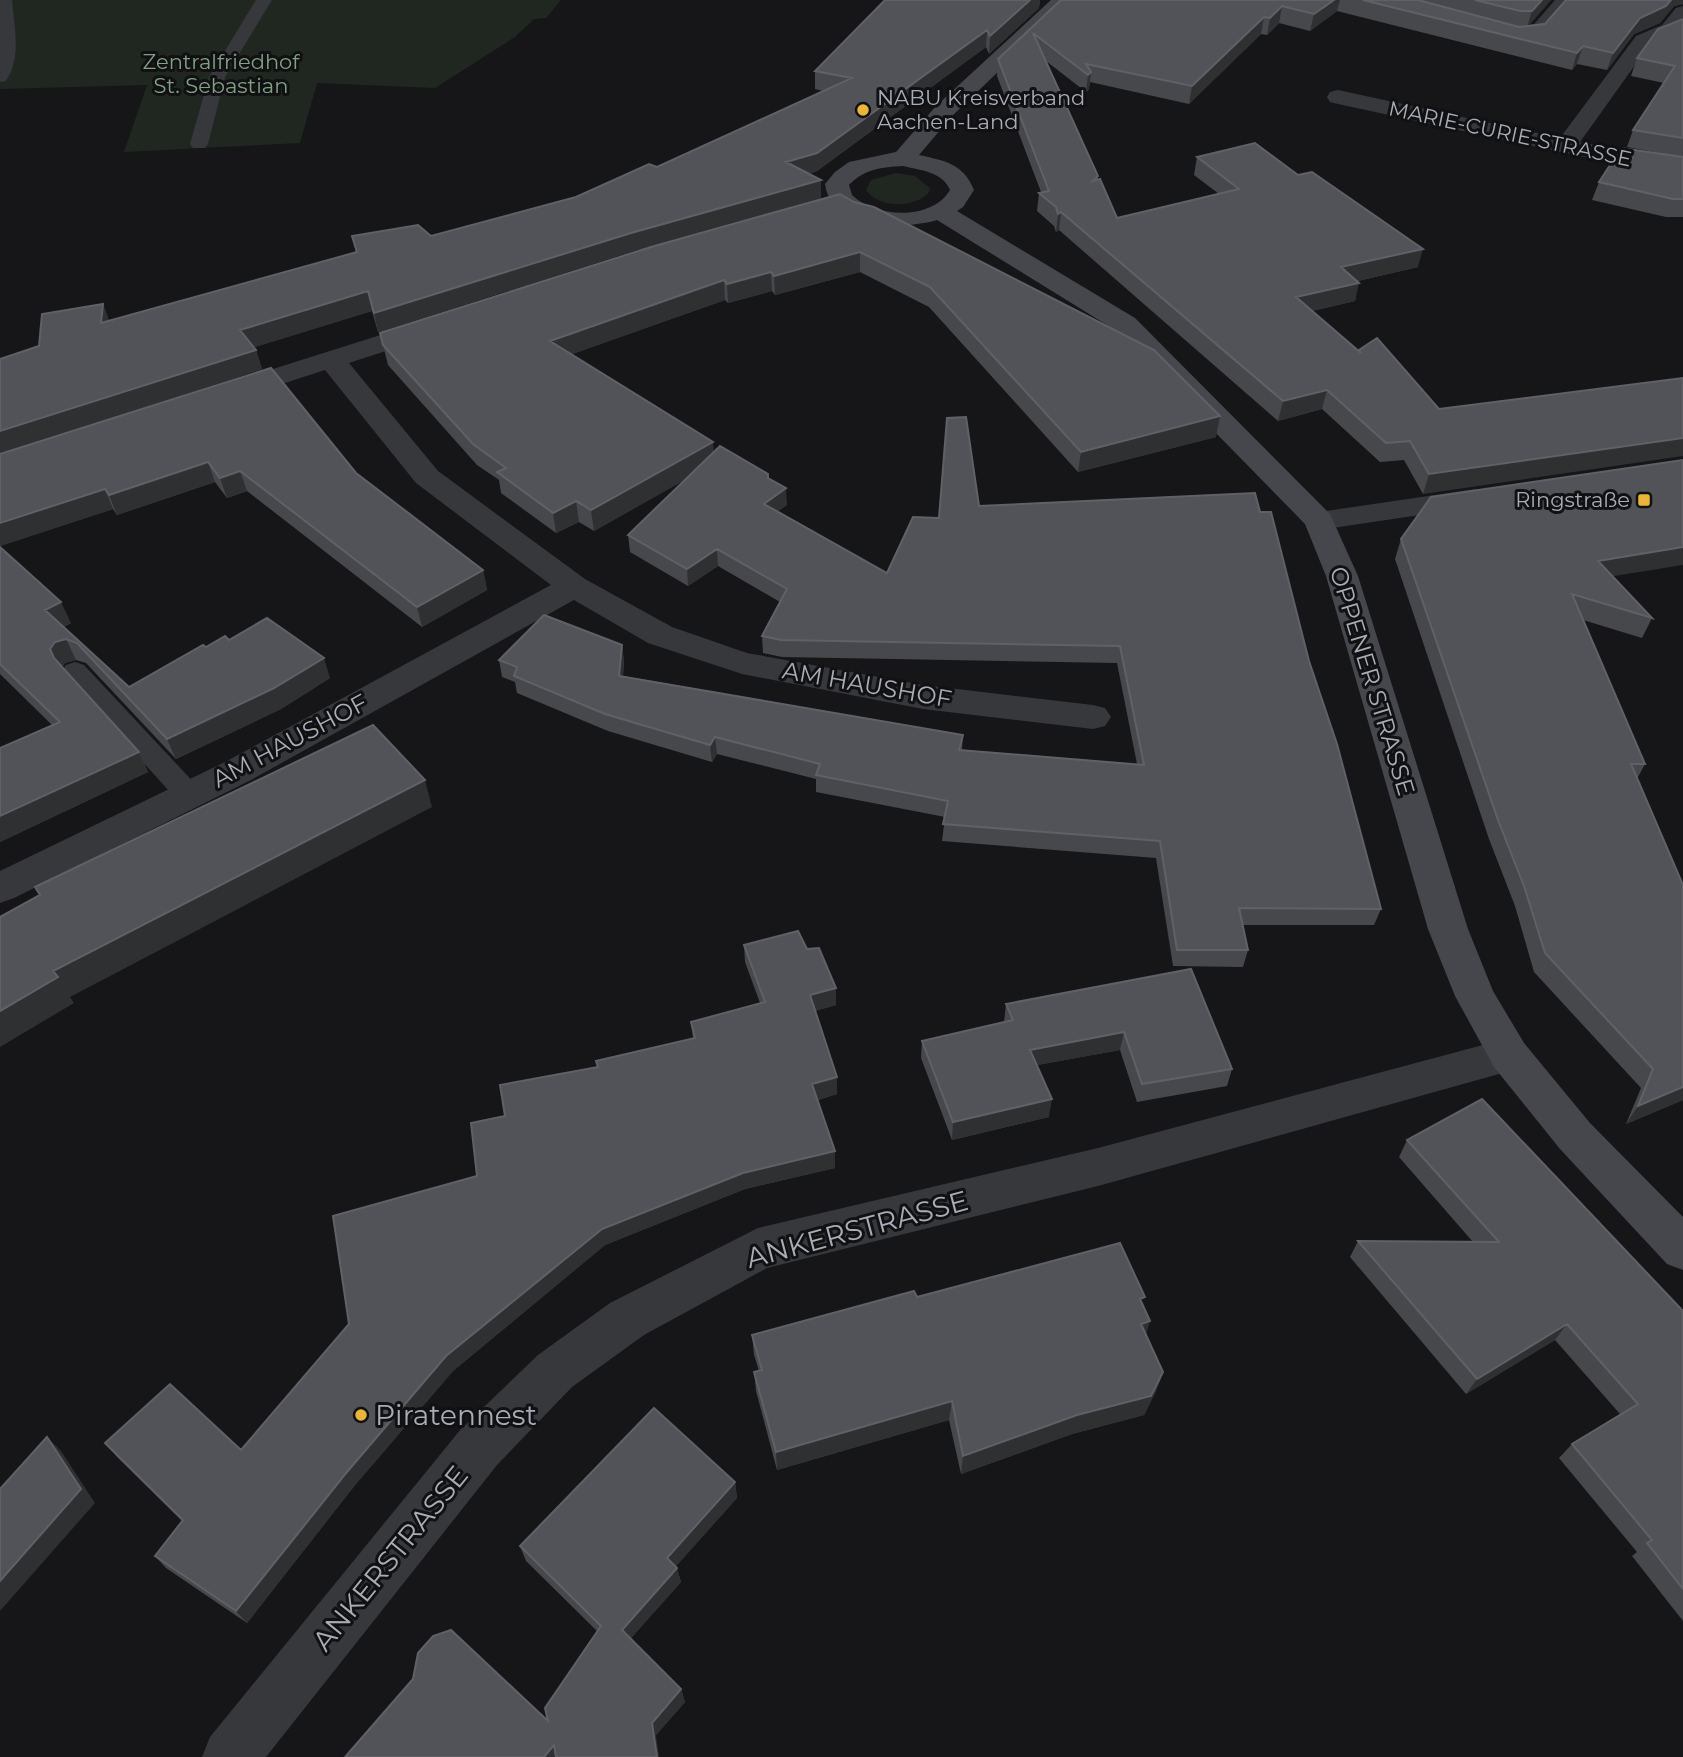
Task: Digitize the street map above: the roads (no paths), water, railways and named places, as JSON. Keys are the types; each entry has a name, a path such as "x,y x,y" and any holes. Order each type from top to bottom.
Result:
{"street":[{"path":"903,159 944,111 1063,0"},
{"path":"1566,145 1643,40 1669,29 1683,12"},
{"name":"MARIE-CURIE-STRASSE","path":"1338,97 1683,167"},
{"path":"903,159 941,167 954,175 962,185 962,195 955,205 925,217 887,219 869,215 843,202 837,193 837,184 842,176 867,163 903,159"},
{"path":"816,210 843,202"},
{"name":"OPPENER STRASSE","path":"941,212 1125,324 1319,521 1342,576 1448,929 1475,996 1509,1055 1575,1136 1683,1249"},
{"path":"199,402 461,318"},
{"name":"AM HAUSHOF","path":"331,359 427,477 574,586 660,635 742,663 923,698 1093,717"},
{"path":"1319,521 1503,494"},
{"name":"AM HAUSHOF","path":"0,888 238,771 574,586"},
{"name":"ANKERSTRASSE","path":"230,1757 479,1447 555,1371 626,1319 758,1250 1098,1167 1509,1055"}],"lane":[{"path":"0,77 5,73 8,60 4,0"},
{"path":"199,144 217,77 264,0"},
{"path":"1490,30 1515,36 1533,35 1564,0"},
{"path":"75,671 189,795"}],"place":[{"name":"NABU Kreisverband Aachen-Land","path":"863,110"},
{"name":"Ringstraße","path":"1644,500"},
{"name":"Piratennest","path":"361,1415"}],"park label":[{"name":"Zentralfriedhof St. Sebastian","path":"221,74"}]}
